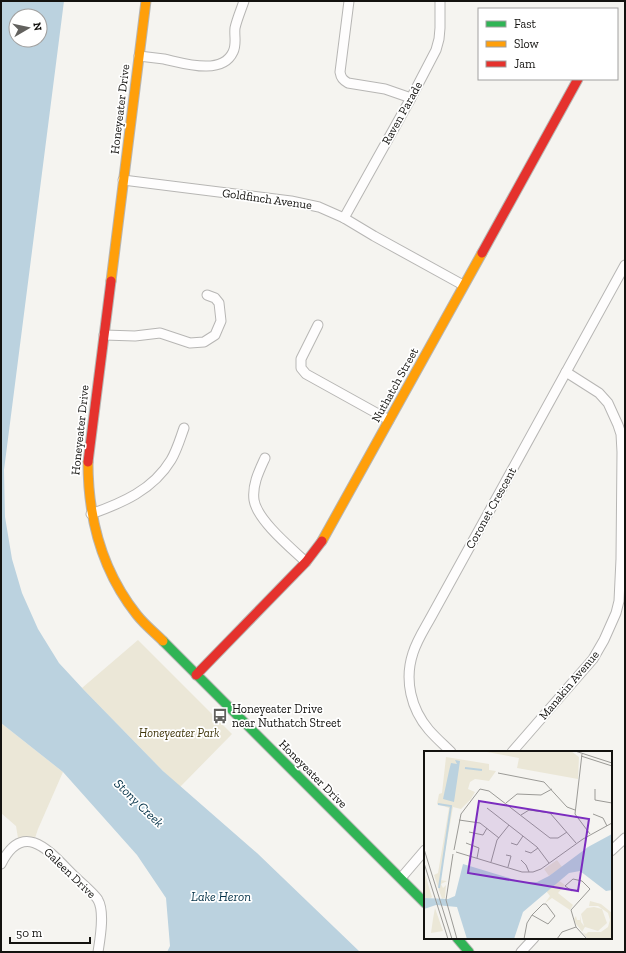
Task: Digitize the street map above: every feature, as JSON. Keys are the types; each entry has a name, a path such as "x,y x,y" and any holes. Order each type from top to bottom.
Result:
{"street":[{"name":"Honeyeater Drive","path":"146,1 88,461 88,492 96,538 112,577 121,593 138,616 424,902"},
{"path":"139,56 164,59 197,66 212,66 224,62 229,59 235,47 235,29 244,1"},
{"path":"349,1 340,72 341,77 348,83 385,89 411,98"},
{"name":"Raven Parade","path":"344,218 430,61 439,39 440,1"},
{"name":"Nuthatch Street","path":"196,675 306,562 319,546 577,80"},
{"name":"Goldfinch Avenue","path":"123,180 291,201 319,207 344,218 463,285"},
{"name":"Coronet Crescent","path":"450,751 429,731 418,716 413,702 409,677 413,651 625,265"},
{"path":"104,334 135,336 160,333 190,343 204,342 215,335 221,320 219,303 215,298 208,295"},
{"path":"318,325 301,359 301,368 306,374 389,420"},
{"name":"Manakin Avenue","path":"513,751 593,659 604,640 616,613 619,601 621,559 621,434 617,420 608,403 599,393 566,372"},
{"path":"91,514 124,501 149,485 172,459 184,428"},
{"path":"265,458 254,488 255,505 265,522 306,562"},
{"path":"612,850 625,838"},
{"name":"Galeen Drive","path":"1,864 9,852 17,844 27,840 43,846 98,900 102,928 98,952"},
{"path":"401,878 424,851"},
{"path":"458,939 468,952"},
{"path":"521,952 533,939"}],"green space":[{"name":"Honeyeater Park","path":"138,640 232,734 180,787 82,688"},
{"path":"1,723 63,772 35,838 18,838 16,826 1,813"}],"water":[{"name":"Lake Heron","path":"1,1 64,1 4,470 5,517 12,559 22,593 38,629 59,663 84,690 163,771 257,853 360,952 167,952 170,946 166,898 137,855 63,772 1,723"}],"traffic: fast":[{"path":"163,641 424,902"},
{"path":"458,939 469,952"}],"traffic: slow":[{"path":"111,281 146,1"},
{"path":"322,541 482,253"},
{"path":"88,462 94,523 106,562 125,598 137,615 163,641"}],"traffic: jam":[{"path":"482,253 577,80"},
{"path":"88,462 111,281"},
{"path":"196,675 306,562 322,541"}],"place":[{"name":"Honeyeater Drive near Nuthatch Street","path":"220,716"}],"water label":[{"name":"Stony Creek","path":"139,803"}]}
